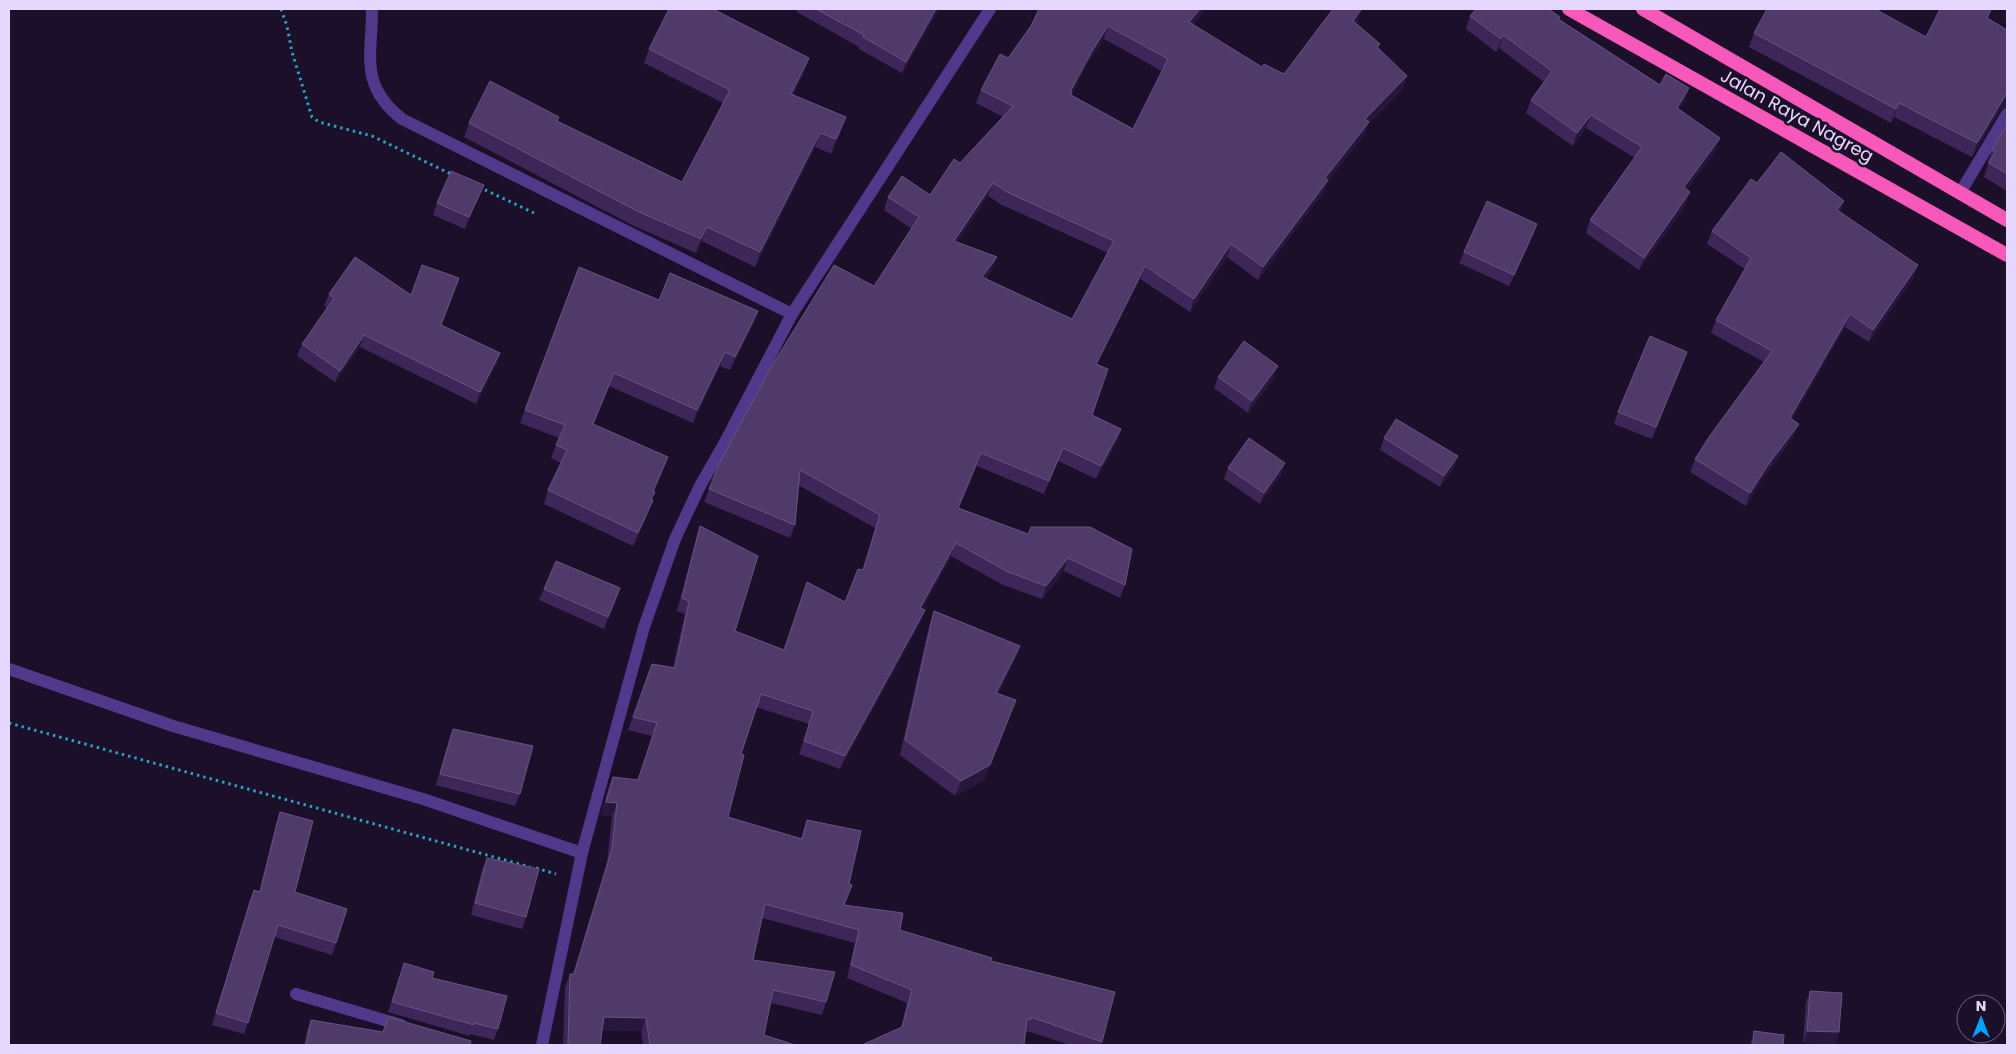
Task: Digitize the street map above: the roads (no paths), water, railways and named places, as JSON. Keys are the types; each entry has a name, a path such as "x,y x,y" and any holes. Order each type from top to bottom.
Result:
{"highway":[{"name":"Jalan Raya Nagreg","path":"1569,9 2007,255"},
{"name":"Jalan Raya Nagreg","path":"1643,9 2007,220"}],"street":[{"path":"372,9 369,49 372,76 378,94 388,108 402,119 792,314"},
{"path":"542,1045 582,853 644,628 676,539 700,486 792,314 990,9"},
{"path":"1960,193 2007,114"},
{"path":"9,669 173,726 423,799 582,853"},
{"path":"296,994 416,1029"}]}
